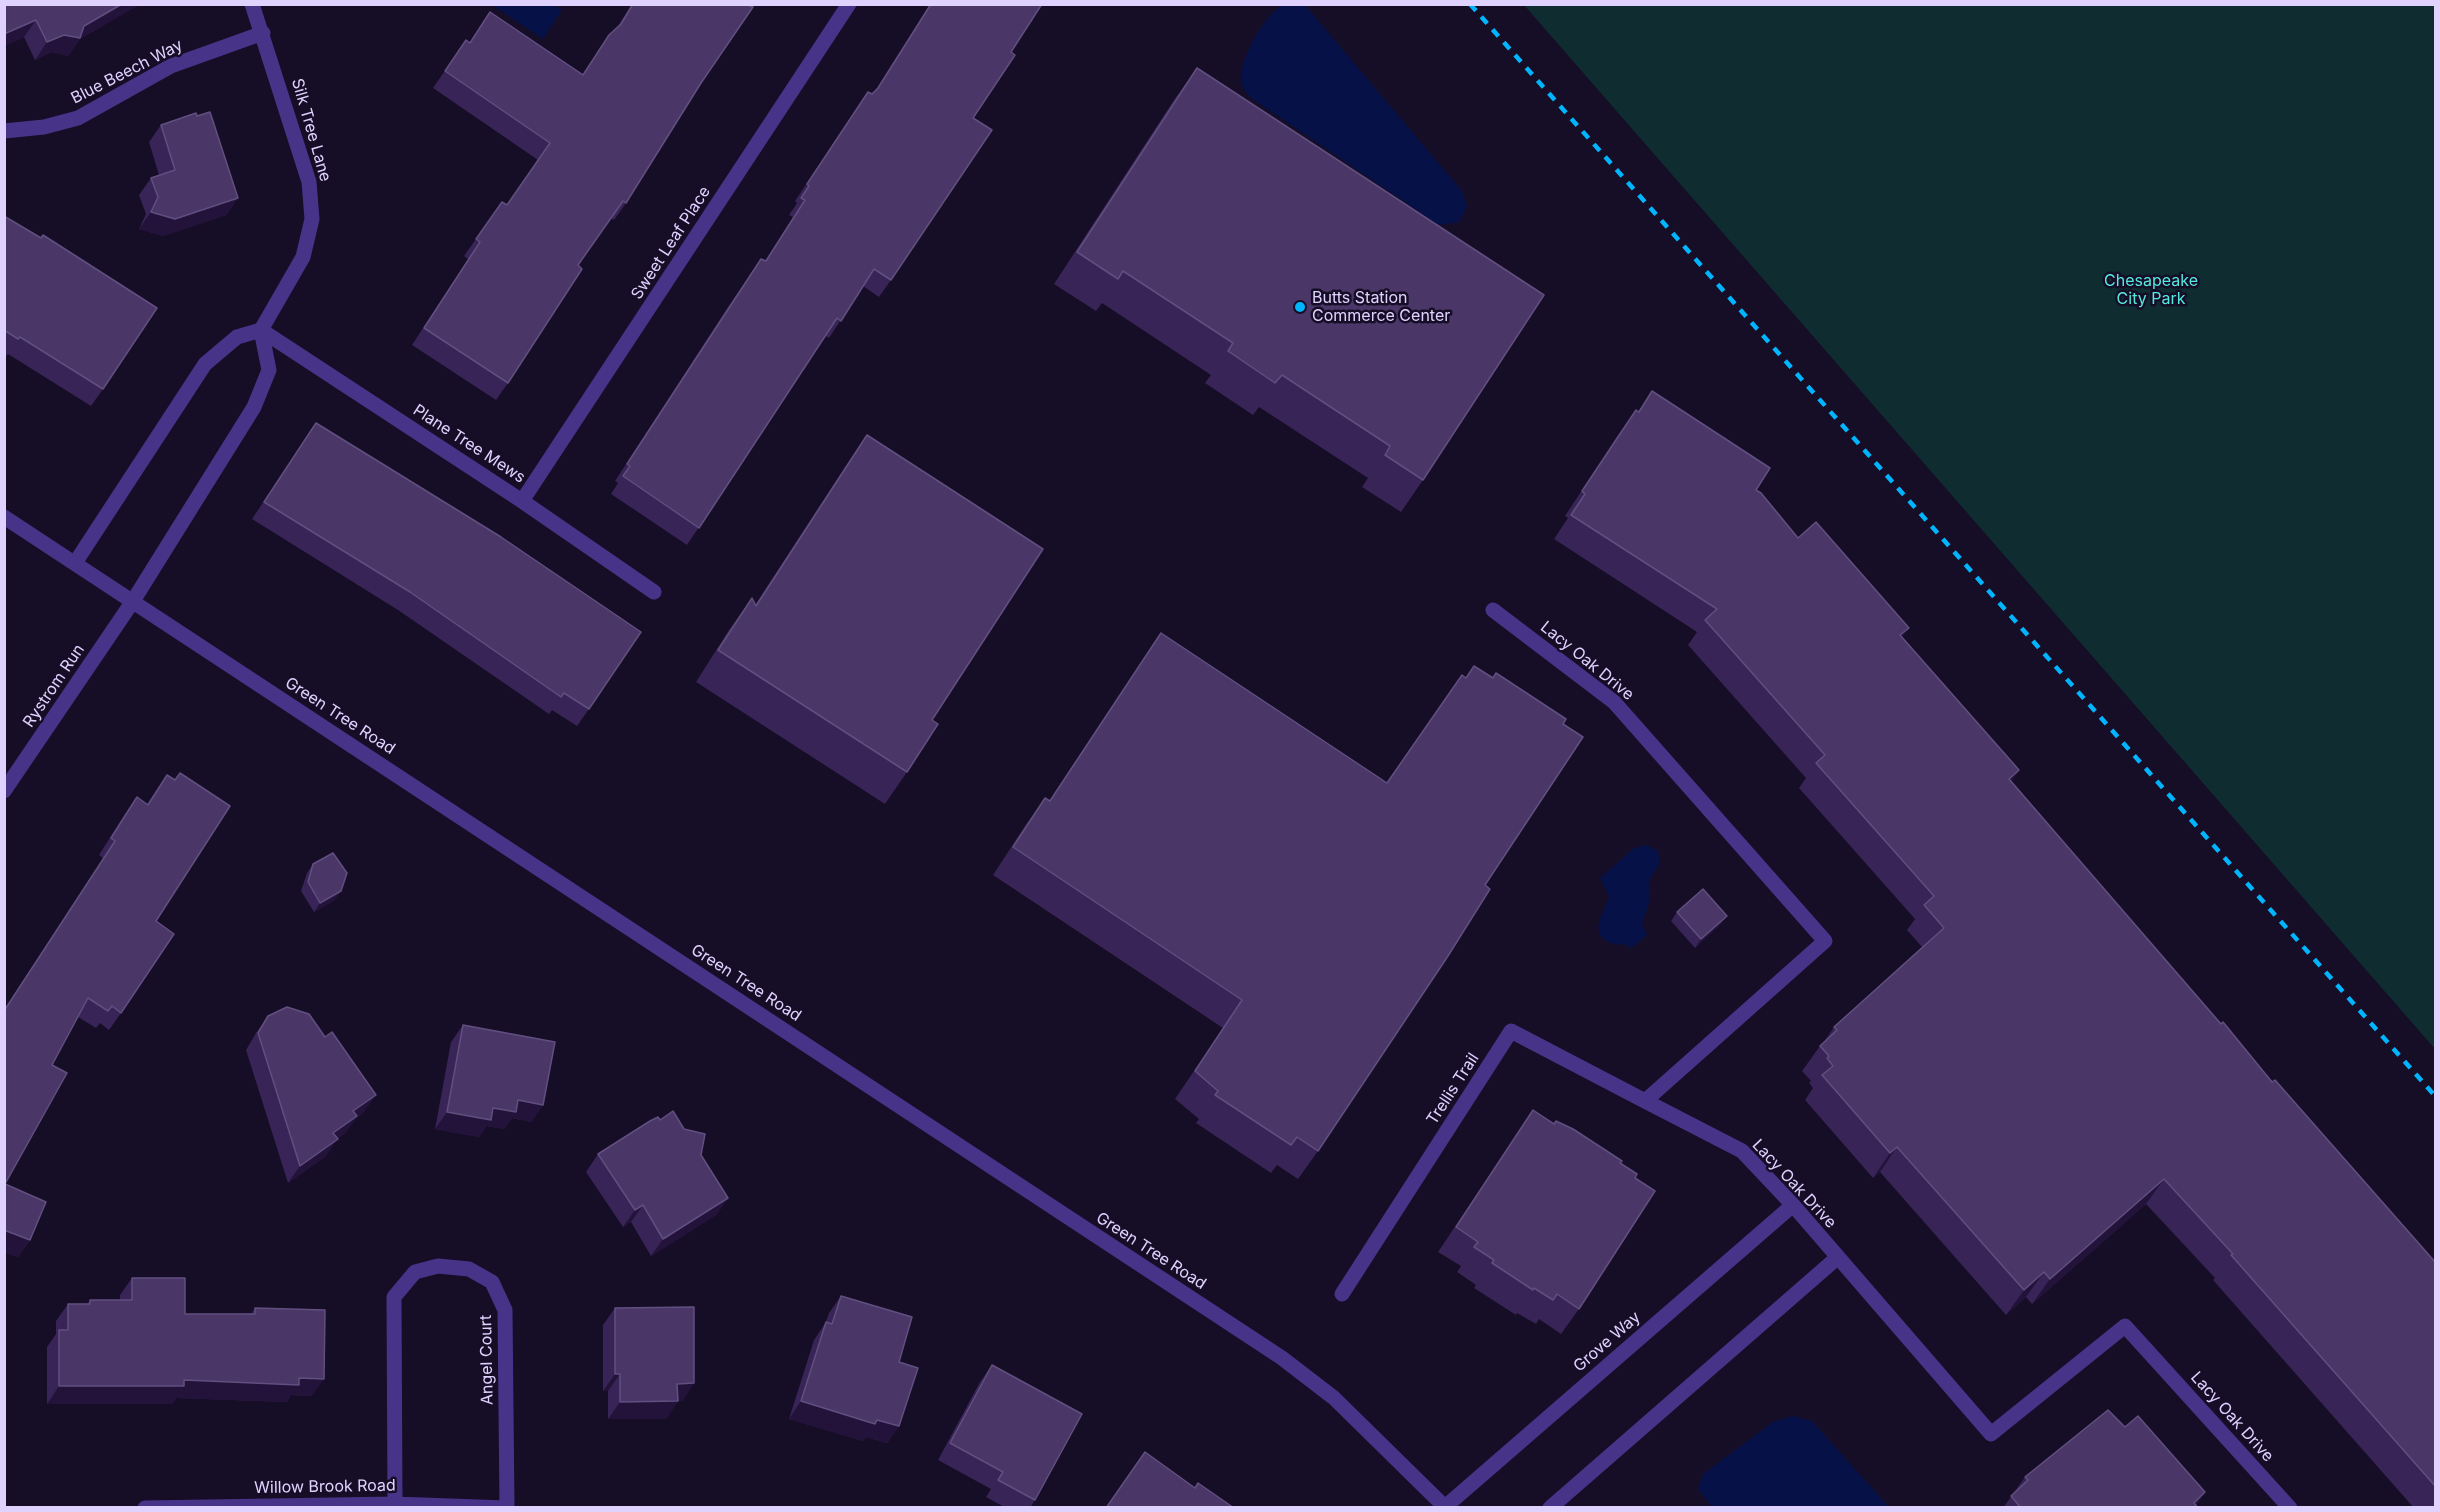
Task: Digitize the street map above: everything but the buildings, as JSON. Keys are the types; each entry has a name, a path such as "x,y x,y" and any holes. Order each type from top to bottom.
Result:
{"street":[{"name":"Silk Tree Lane","path":"252,4 309,182 312,219 303,257 261,330"},
{"name":"Sweet Leaf Place","path":"522,501 849,4"},
{"name":"Blue Beech Way","path":"4,131 44,127 78,118 171,66 263,33"},
{"name":"Plane Tree Mews","path":"261,330 522,501 654,592"},
{"path":"75,563 205,364 237,337 261,330 269,370 254,407 133,601"},
{"name":"Green Tree Road","path":"4,517 1282,1358 1334,1398 1446,1507"},
{"name":"Rystrom Run","path":"4,791 133,601"},
{"name":"Lacy Oak Drive","path":"1493,610 1614,702 1825,941 1646,1101 1742,1151 1793,1205 1991,1434 2125,1326 2290,1508"},
{"name":"Trellis Trail","path":"1342,1294 1511,1031 1646,1101"},
{"name":"Grove Way","path":"1446,1507 1793,1205"},
{"path":"1551,1508 1838,1257"},
{"name":"Angel Court","path":"395,1504 394,1297 415,1272 438,1266 469,1269 492,1281 505,1310 507,1508"},
{"name":"Willow Brook Road","path":"145,1508 395,1504 507,1508"}],"green space":[{"name":"Chesapeake City Park","path":"1524,5 2435,5 2435,1049"}],"shaded area":[{"path":"1286,4 1305,5 1462,191 1467,207 1459,222 1439,225 1251,98 1246,92 1241,82 1241,73 1249,50 1270,16"},
{"path":"492,5 554,5 562,10 543,39"},
{"path":"1647,845 1658,851 1660,863 1649,880 1650,901 1642,923 1647,935 1630,949 1628,945 1608,942 1599,933 1598,927 1609,897 1600,878 1634,848"},
{"path":"1793,1416 1812,1421 1889,1507 1712,1507 1698,1489 1703,1474 1773,1422"}],"railway":[{"path":"1470,4 2436,1097"}],"place":[{"name":"Butts Station Commerce Center","path":"1300,307"}]}
